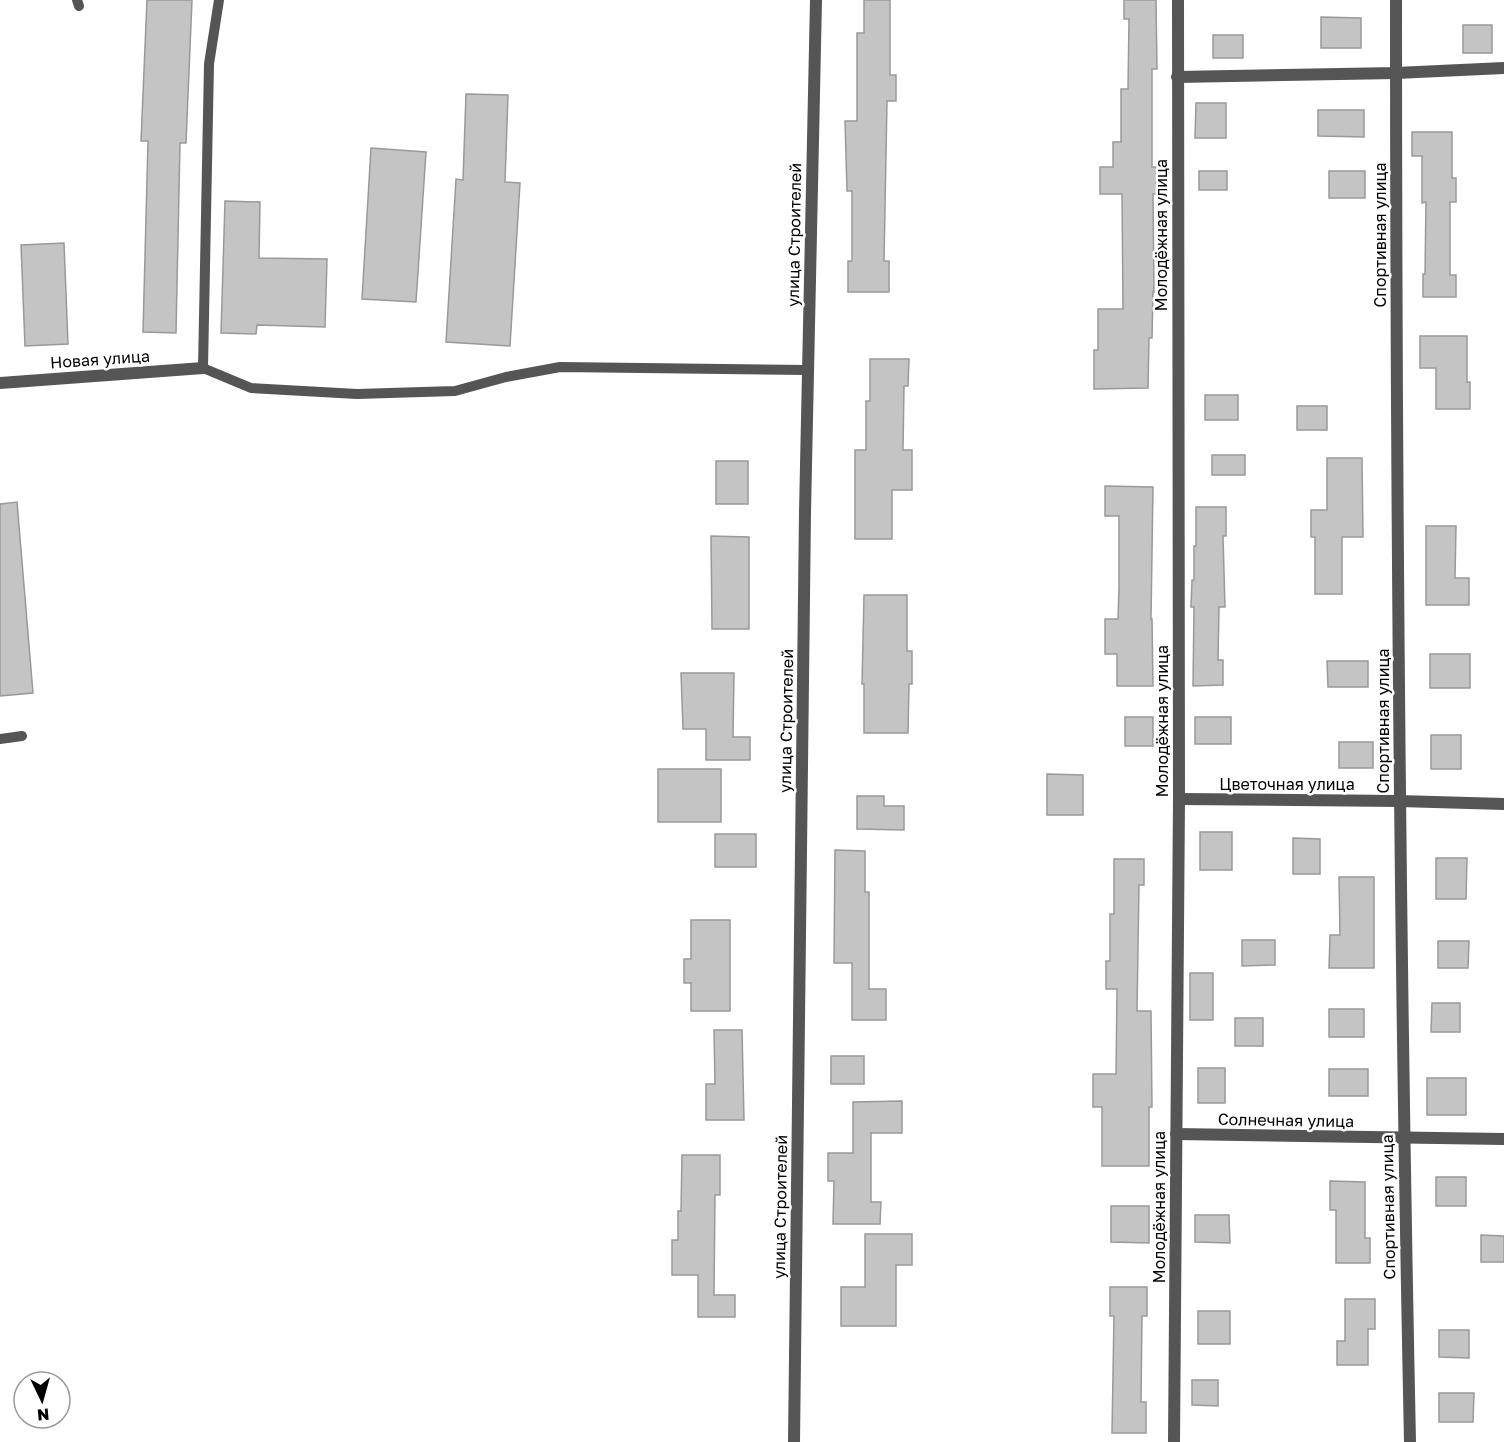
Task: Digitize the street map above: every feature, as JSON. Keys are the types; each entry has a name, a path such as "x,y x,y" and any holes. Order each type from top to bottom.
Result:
{"street":[{"name":"улица Строителей","path":"794,1442 808,370 816,0"},
{"name":"Молодёжная улица","path":"1174,1442 1179,799 1177,77 1179,0"},
{"name":"Спортивная улица","path":"1396,0 1403,1138 1410,1442"},
{"path":"1177,77 1396,73 1504,68"},
{"name":"Новая улица","path":"0,384 203,368"},
{"name":"Цветочная улица","path":"1179,799 1504,804"},
{"name":"Солнечная улица","path":"1176,1134 1504,1139"}],"lane":[{"path":"219,0 209,64 203,368 251,388 357,394 455,391 506,377 560,367 808,370"},
{"path":"0,739 22,736"}],"building":[{"path":"147,0 192,0 186,143 180,143 176,333 143,332 148,141 141,141"},
{"path":"864,0 890,0 890,75 896,75 896,101 887,101 884,261 889,261 889,292 848,292 848,261 852,261 852,191 847,191 845,121 857,121 857,33 864,33"},
{"path":"1124,0 1156,0 1157,69 1152,69 1152,167 1156,167 1156,194 1153,194 1152,338 1149,338 1148,388 1094,389 1094,350 1098,350 1098,309 1123,309 1122,194 1100,194 1100,167 1113,167 1113,142 1121,142 1121,89 1128,89 1129,19 1124,19"},
{"path":"1321,17 1361,18 1361,48 1321,48"},
{"path":"1463,25 1492,25 1492,53 1463,53"},
{"path":"1213,35 1243,35 1243,58 1213,58"},
{"path":"466,94 508,95 505,182 520,183 510,346 446,342 456,179 463,180"},
{"path":"1196,103 1226,103 1226,138 1195,138"},
{"path":"1318,110 1364,110 1364,137 1318,136"},
{"path":"1412,132 1452,132 1452,178 1456,178 1456,202 1450,202 1450,275 1456,275 1456,297 1423,297 1426,202 1422,203 1422,156 1412,156"},
{"path":"371,148 426,152 416,302 362,299"},
{"path":"1199,171 1227,171 1227,190 1199,190"},
{"path":"1329,171 1365,171 1365,198 1329,198"},
{"path":"225,201 260,202 259,258 327,259 325,327 257,325 256,334 221,333"},
{"path":"64,243 68,344 25,346 21,245"},
{"path":"1420,336 1467,336 1467,382 1470,382 1470,409 1436,409 1436,368 1420,368"},
{"path":"870,359 909,359 908,386 904,386 903,450 912,450 912,490 892,490 892,539 855,539 855,450 866,450 866,401 870,401"},
{"path":"1205,395 1238,395 1238,420 1205,420"},
{"path":"1297,406 1327,406 1327,430 1297,430"},
{"path":"1212,455 1245,455 1245,475 1212,475"},
{"path":"1327,458 1362,458 1363,537 1342,537 1342,594 1315,594 1315,537 1311,537 1311,510 1327,510"},
{"path":"716,461 748,461 748,504 716,504"},
{"path":"1105,486 1153,487 1151,619 1153,686 1117,686 1117,654 1105,654 1105,619 1118,619 1119,516 1105,516"},
{"path":"17,502 33,693 0,696 0,504"},
{"path":"1196,507 1226,507 1226,536 1223,536 1225,607 1219,607 1218,660 1223,660 1223,685 1193,686 1194,607 1191,607 1194,546 1196,546"},
{"path":"1426,526 1456,526 1455,578 1469,578 1469,605 1426,605"},
{"path":"711,536 749,537 749,629 712,629"},
{"path":"864,595 907,595 907,651 912,651 908,733 864,733 864,684 862,684"},
{"path":"1430,654 1470,654 1470,688 1430,688"},
{"path":"1327,661 1368,661 1368,687 1328,687"},
{"path":"681,673 734,673 733,737 750,737 750,760 706,760 706,729 683,729"},
{"path":"1125,717 1153,717 1153,746 1125,746"},
{"path":"1195,717 1231,717 1231,744 1195,744"},
{"path":"1431,735 1461,735 1461,769 1431,769"},
{"path":"1339,742 1373,742 1373,768 1339,768"},
{"path":"658,769 721,769 721,822 658,822"},
{"path":"1047,774 1083,775 1083,815 1047,815"},
{"path":"857,796 884,796 884,806 904,806 904,830 857,829"},
{"path":"1200,832 1232,832 1232,870 1200,870"},
{"path":"715,834 756,834 756,867 715,867"},
{"path":"1293,838 1320,839 1320,874 1293,874"},
{"path":"835,850 865,851 865,892 869,892 869,989 886,989 886,1020 852,1020 852,963 834,963"},
{"path":"1436,858 1467,858 1466,899 1436,899"},
{"path":"1114,859 1144,859 1144,885 1139,885 1137,1011 1151,1011 1152,1107 1149,1107 1149,1166 1102,1166 1102,1107 1093,1107 1093,1074 1116,1074 1117,989 1106,989 1106,961 1110,961 1110,914 1114,914"},
{"path":"1339,877 1374,877 1374,968 1329,968 1330,935 1340,935"},
{"path":"691,920 730,920 730,1011 691,1011 691,983 684,983 684,959 691,959"},
{"path":"1242,940 1275,940 1275,965 1242,966"},
{"path":"1438,941 1469,941 1468,968 1438,968"},
{"path":"1190,973 1213,973 1213,1020 1190,1020"},
{"path":"1432,1003 1460,1003 1460,1032 1431,1032"},
{"path":"1329,1009 1364,1009 1364,1037 1329,1037"},
{"path":"1235,1018 1263,1018 1263,1046 1235,1046"},
{"path":"714,1030 742,1030 744,1120 706,1120 706,1084 715,1084"},
{"path":"831,1056 864,1056 864,1084 831,1084"},
{"path":"1198,1068 1225,1068 1225,1103 1198,1103"},
{"path":"1329,1069 1368,1069 1368,1096 1329,1096"},
{"path":"1427,1078 1466,1078 1466,1115 1427,1115"},
{"path":"902,1101 902,1133 871,1133 871,1202 881,1202 880,1224 833,1224 834,1181 828,1181 828,1153 853,1153 853,1102"},
{"path":"682,1155 720,1155 720,1195 715,1195 714,1295 735,1295 735,1317 698,1317 698,1275 672,1275 672,1240 678,1240 678,1211 681,1211"},
{"path":"1436,1177 1466,1177 1466,1206 1436,1206"},
{"path":"1330,1181 1365,1182 1365,1238 1370,1238 1370,1263 1336,1263 1336,1210 1330,1210"},
{"path":"1111,1206 1149,1206 1149,1243 1111,1242"},
{"path":"1195,1215 1229,1215 1230,1243 1195,1242"},
{"path":"865,1234 912,1234 912,1265 896,1265 896,1326 841,1326 841,1287 865,1287"},
{"path":"1481,1235 1504,1236 1504,1262 1481,1262"},
{"path":"1110,1287 1147,1287 1147,1316 1142,1316 1141,1402 1146,1402 1146,1433 1112,1433 1114,1316 1110,1316"},
{"path":"1345,1299 1375,1299 1375,1329 1368,1329 1368,1365 1337,1365 1337,1341 1345,1341"},
{"path":"1198,1311 1230,1311 1230,1344 1198,1344"},
{"path":"1439,1330 1469,1330 1469,1358 1439,1357"},
{"path":"1192,1380 1218,1380 1218,1406 1192,1405"},
{"path":"1439,1393 1474,1393 1473,1422 1439,1422"}]}
